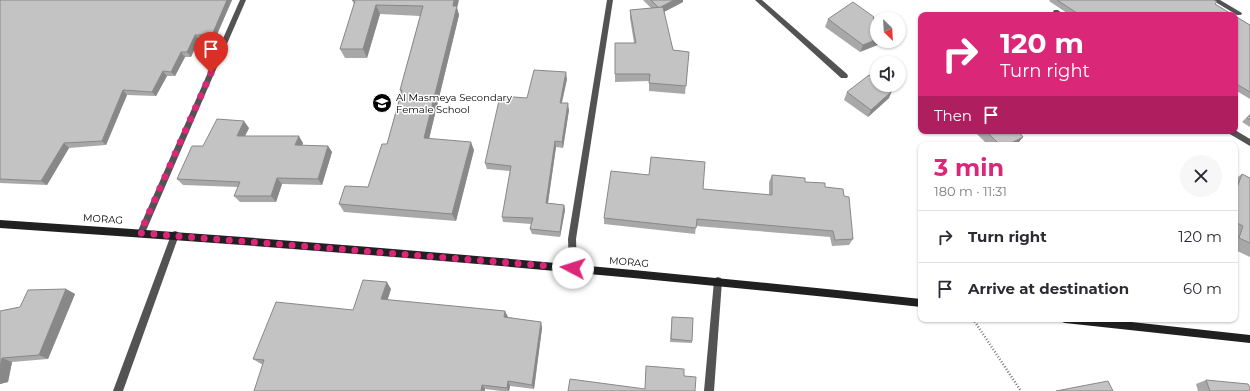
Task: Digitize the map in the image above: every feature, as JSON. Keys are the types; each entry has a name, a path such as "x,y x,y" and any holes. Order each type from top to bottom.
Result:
{"main road":[{"name":"MORAG","path":"0,224 175,235 573,268 718,281 918,303"},
{"path":"1093,322 1250,339"}],"street":[{"path":"140,233 243,0"},
{"path":"573,268 572,239 610,0"},
{"path":"758,0 844,76"},
{"path":"1215,0 1236,12"},
{"path":"1235,134 1250,144"},
{"path":"118,391 175,235"},
{"path":"709,391 718,281"}],"path":[{"path":"975,322 1021,391"}],"building":[{"path":"0,0 227,0 212,35 195,35 187,52 181,52 171,72 163,71 152,92 123,90 102,141 64,143 41,181 0,179"},
{"path":"352,0 454,0 453,6 457,6 424,138 471,142 452,214 339,204 345,186 368,187 382,144 387,144 423,6 376,5 363,49 340,49 355,1"},
{"path":"651,0 674,0 659,8"},
{"path":"1057,0 1214,0 1217,2 1215,4 1228,12 1075,12"},
{"path":"853,2 870,14 870,42 863,45 828,19"},
{"path":"663,7 673,50 689,52 686,86 649,83 650,74 615,74 615,43 636,43 630,10"},
{"path":"1238,18 1250,25 1250,92 1238,85"},
{"path":"534,70 566,72 560,103 568,103 562,142 555,141 546,203 564,205 560,232 530,229 533,218 502,217 511,166 485,163 500,96 527,98"},
{"path":"869,75 870,92 891,92 871,110 847,92"},
{"path":"217,119 244,121 237,136 299,136 295,145 328,146 318,179 277,178 271,196 234,196 240,182 177,179 192,146 203,146"},
{"path":"989,134 1020,134 1023,137 1013,142 997,142"},
{"path":"651,157 705,162 703,189 772,195 772,175 805,178 805,182 825,183 825,187 843,189 844,196 849,197 853,239 835,240 833,231 697,219 696,228 604,218 611,171 649,175"},
{"path":"1242,174 1250,178 1250,243 1239,238 1243,226 1238,224 1238,185"},
{"path":"363,280 387,282 381,299 505,311 504,317 541,322 532,385 508,381 507,388 482,385 481,391 254,391 264,360 253,359 276,302 353,310"},
{"path":"66,289 39,355 2,358 0,367 0,311 20,307 28,290"},
{"path":"672,317 693,318 692,341 671,339"},
{"path":"646,366 684,369 684,376 696,377 695,391 568,391 570,379 645,389"},
{"path":"1206,380 1248,384 1250,391 1210,391"},
{"path":"1108,381 1113,391 1056,391"}],"place":[{"name":"Al Masmeya Secondary Female School","path":"382,103"}],"route":[{"path":"211,73 140,233 573,268"}]}
